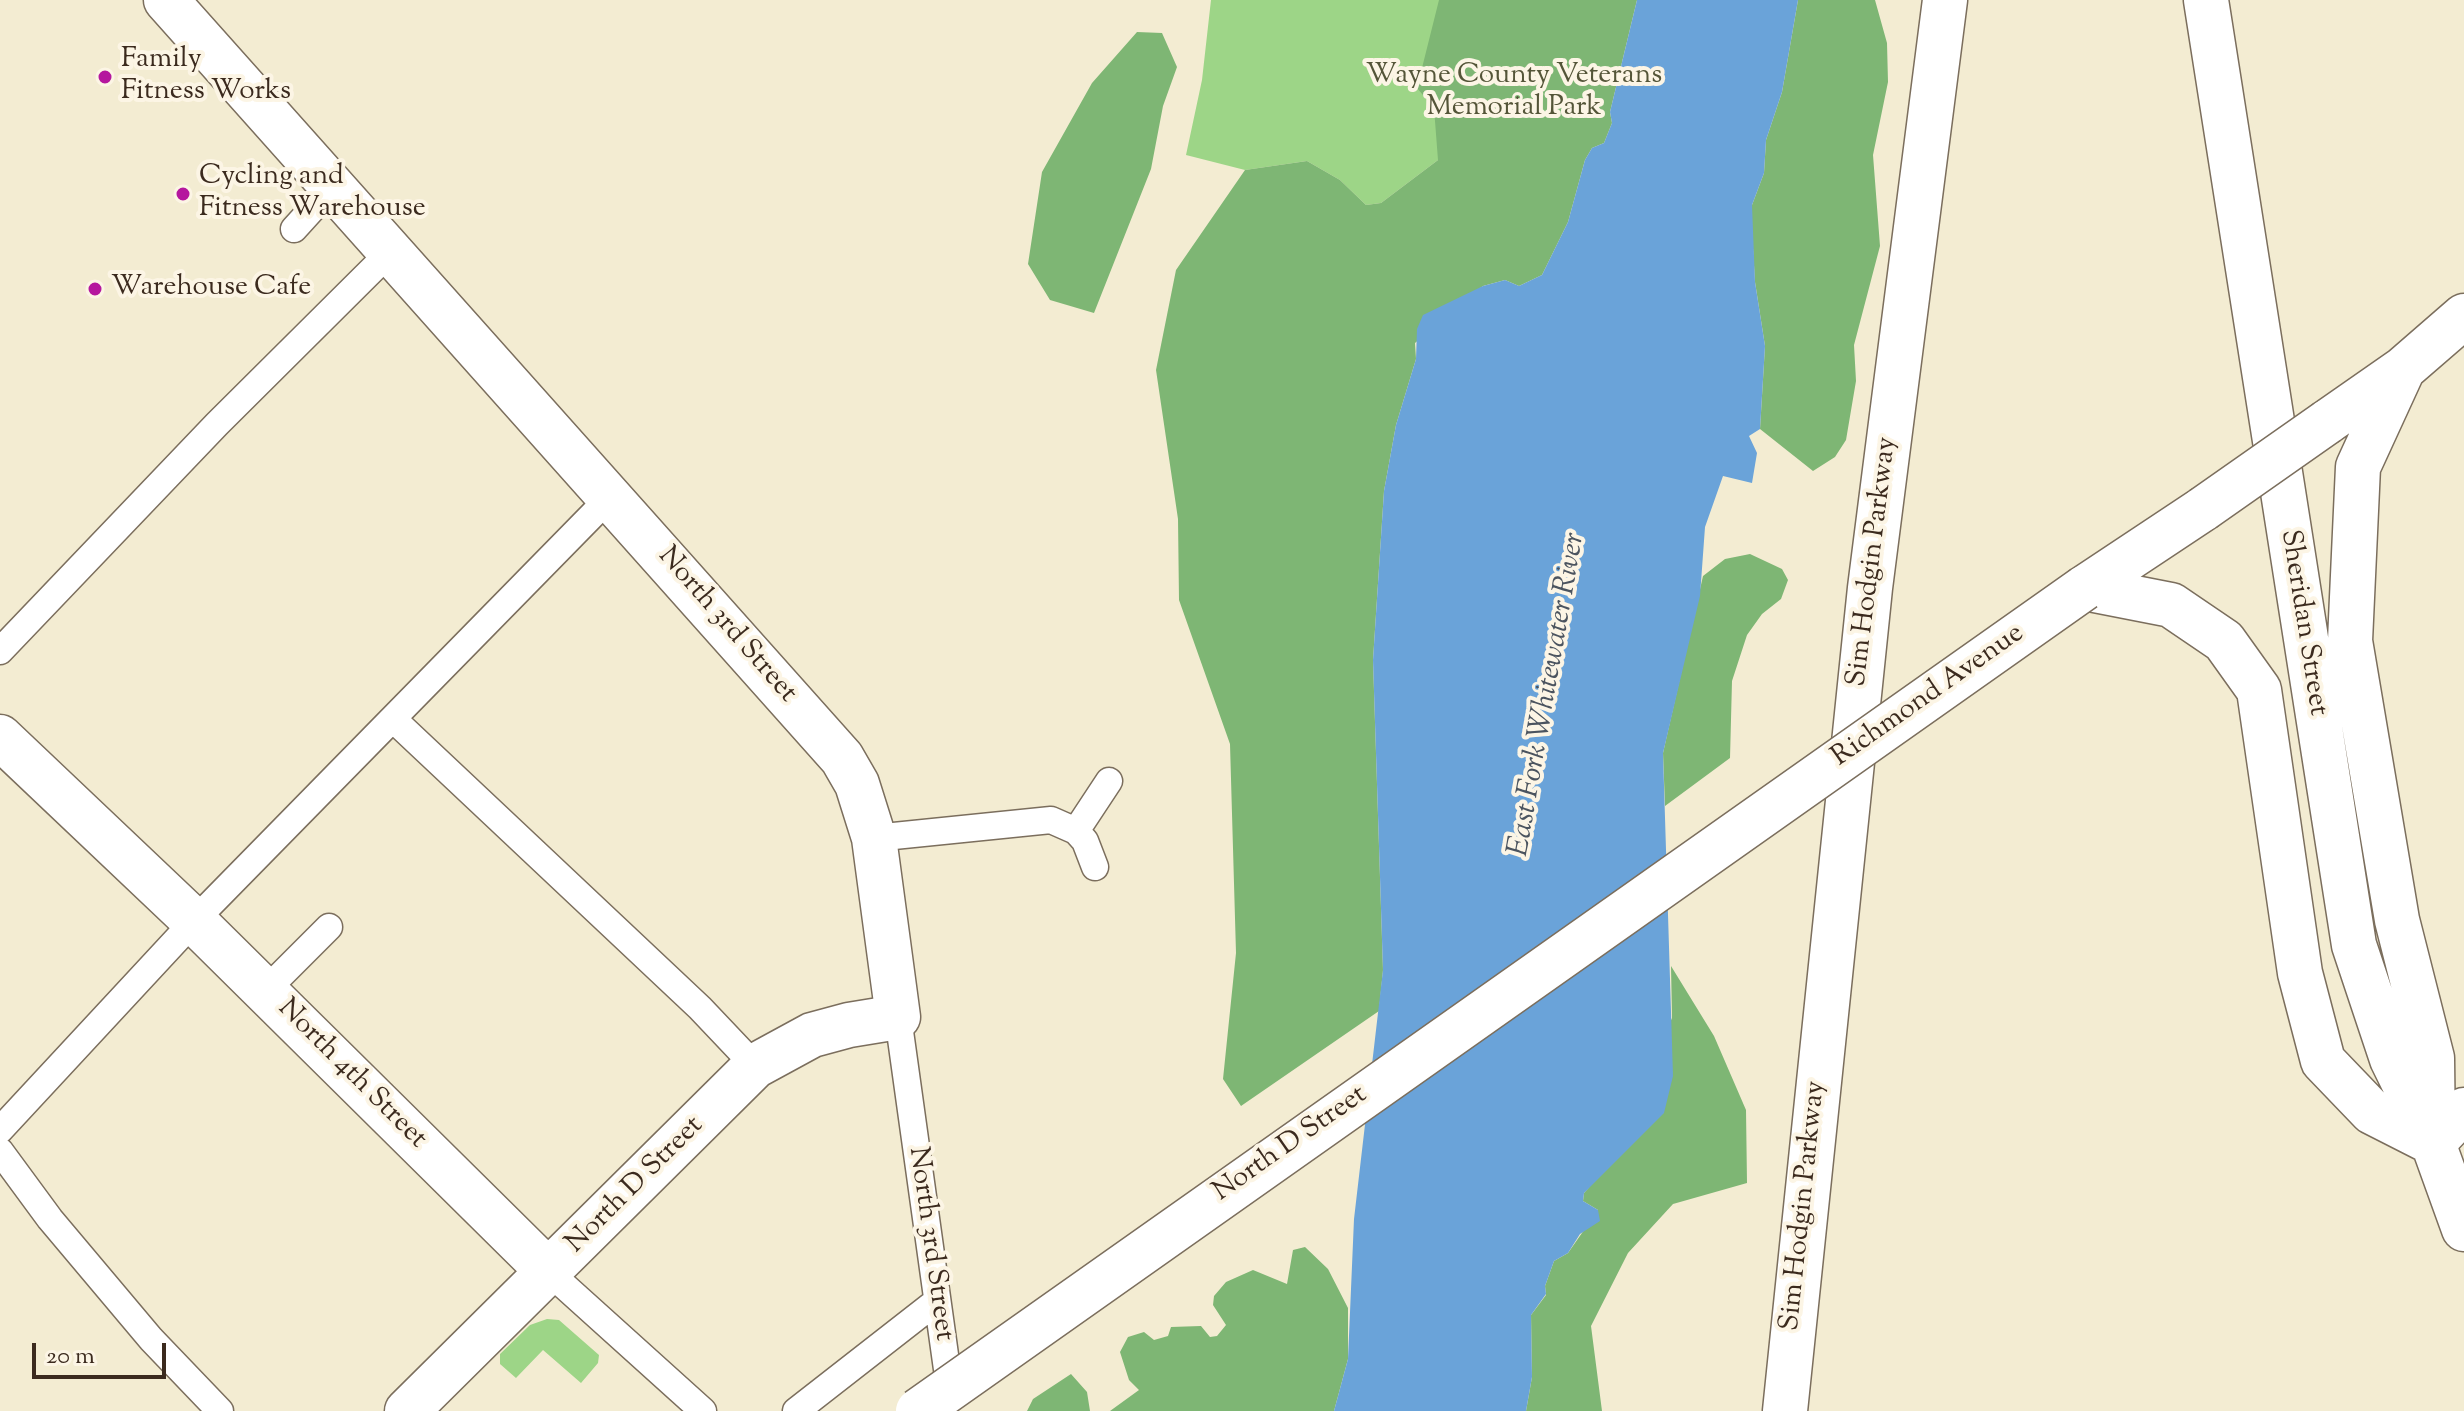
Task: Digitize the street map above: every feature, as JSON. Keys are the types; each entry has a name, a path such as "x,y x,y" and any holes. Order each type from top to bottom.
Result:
{"street":[{"name":"North 3rd Street","path":"166,0 842,758 857,784 874,838 898,1017"},
{"name":"Sim Hodgin Parkway","path":"1785,1411 1868,604 1945,0"},
{"name":"Sheridan Street","path":"2206,0 2240,238 2354,945 2392,1059 2433,1143 2464,1229"},
{"name":"Richmond Avenue","path":"1391,1075 2084,588 2403,369 2464,316"},
{"path":"2403,369 2358,467 2350,641 2397,920 2432,1058 2433,1143"},
{"path":"2084,588 2171,605 2224,641 2259,690 2300,973 2323,1061 2372,1112 2433,1143"},
{"name":"North 4th Street","path":"0,737 194,921 550,1273"},
{"name":"North D Street","path":"407,1411 550,1273 755,1066 812,1035 898,1017"},
{"name":"North D Street","path":"918,1411 1391,1075"},
{"path":"2433,1143 2464,1110"}],"lane":[{"path":"294,229 303,215 333,186"},
{"path":"0,651 217,424 391,251"},
{"path":"0,1130 194,921 611,496"},
{"path":"393,719 700,1008 755,1066"},
{"path":"1076,831 1109,781"},
{"path":"874,838 1035,819 1051,820 1076,831 1085,841 1095,867"},
{"path":"265,991 329,927"},
{"name":"North 3rd Street","path":"898,1017 954,1411"},
{"path":"0,1151 50,1219 140,1327 220,1411"},
{"name":"North 4th Street","path":"550,1273 703,1411"},
{"path":"796,1411 937,1301"}],"green space":[{"name":"Wayne County Veterans Memorial Park","path":"1211,0 1637,0 1438,160 1381,203 1366,205 1340,180 1307,161 1245,170 1186,155 1202,80"},
{"path":"1439,0 1637,0 1610,112 1612,123 1604,143 1592,148 1585,160 1568,222 1542,275 1519,286 1505,280 1483,286 1415,343 1416,359 1396,425 1384,491 1373,660 1383,970 1379,1011 1241,1106 1223,1079 1236,953 1230,744 1179,600 1178,519 1156,370 1176,270 1245,170 1307,161 1340,180 1366,205 1381,203 1438,160 1434,108 1417,88"},
{"path":"1798,0 1875,0 1887,43 1888,82 1873,155 1880,246 1854,345 1856,381 1846,440 1835,457 1813,471 1760,429 1765,346 1755,282 1752,231 1752,205 1764,173 1766,140 1782,92"},
{"path":"1137,32 1162,33 1177,67 1163,106 1151,169 1094,313 1050,300 1028,264 1042,172 1092,83"},
{"path":"1750,554 1782,569 1788,580 1781,599 1762,614 1747,635 1732,681 1730,758 1665,806 1663,753 1703,576 1725,559"},
{"path":"1671,966 1714,1036 1746,1110 1747,1183 1673,1204 1628,1253 1591,1326 1602,1411 1526,1411 1532,1377 1531,1315 1546,1295 1545,1286 1554,1261 1568,1253 1598,1210 1583,1201 1584,1193 1606,1168 1672,1018"},
{"path":"1305,1247 1328,1269 1348,1308 1348,1359 1334,1411 1110,1411 1139,1390 1129,1380 1120,1352 1128,1337 1144,1332 1154,1340 1168,1336 1171,1327 1201,1326 1210,1337 1217,1336 1226,1325 1213,1305 1214,1296 1226,1282 1253,1270 1287,1284 1293,1250"},
{"path":"547,1319 559,1320 599,1355 598,1363 581,1383 543,1350 516,1378 500,1364 500,1354 530,1325"},
{"path":"1071,1374 1087,1392 1090,1411 1027,1411 1033,1399"}],"water":[{"name":"East Fork Whitewater River","path":"1637,0 1798,0 1782,92 1766,140 1764,173 1752,205 1755,282 1765,346 1760,429 1749,436 1757,453 1752,483 1723,476 1705,527 1700,596 1663,753 1673,1076 1664,1113 1584,1193 1583,1201 1598,1210 1600,1221 1580,1234 1568,1253 1554,1261 1545,1286 1546,1294 1531,1315 1532,1377 1526,1411 1334,1411 1348,1359 1354,1219 1383,970 1373,660 1384,491 1396,425 1416,359 1417,329 1423,315 1483,286 1505,280 1519,286 1542,275 1568,222 1585,160 1592,148 1604,143 1612,123 1610,112"}],"place":[{"name":"Family Fitness Works","path":"105,77"},
{"name":"Cycling and Fitness Warehouse","path":"183,194"},
{"name":"Warehouse Cafe","path":"95,289"}]}
